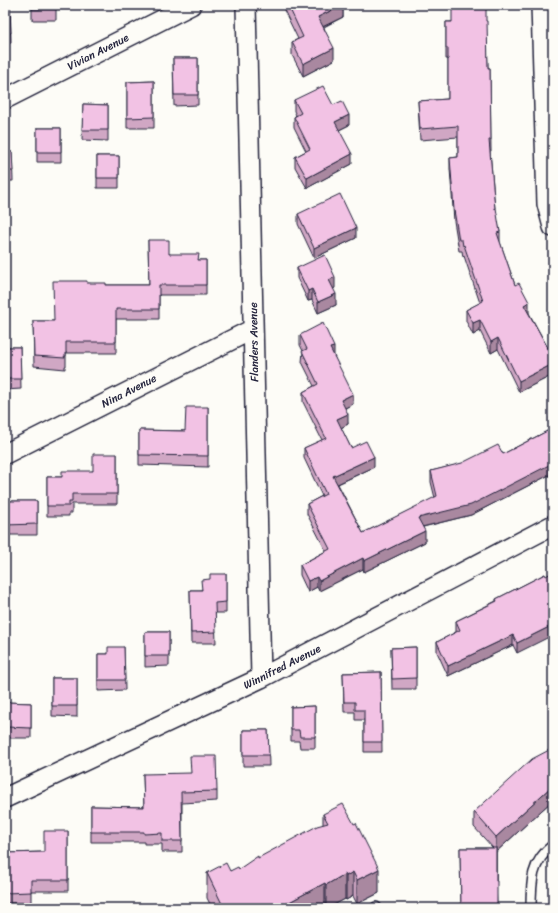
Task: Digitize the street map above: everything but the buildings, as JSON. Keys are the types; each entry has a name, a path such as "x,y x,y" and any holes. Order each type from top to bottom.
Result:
{"street":[{"name":"Vivian Avenue","path":"5,98 191,5"},
{"name":"Flanders Avenue","path":"246,5 261,678"},
{"path":"541,5 549,146 547,204 553,227"},
{"name":"Nina Avenue","path":"5,454 253,329"},
{"name":"Winnifred Avenue","path":"5,798 261,678 553,525"}],"lane":[{"path":"531,908 531,883 535,866 545,851 553,845"}]}
